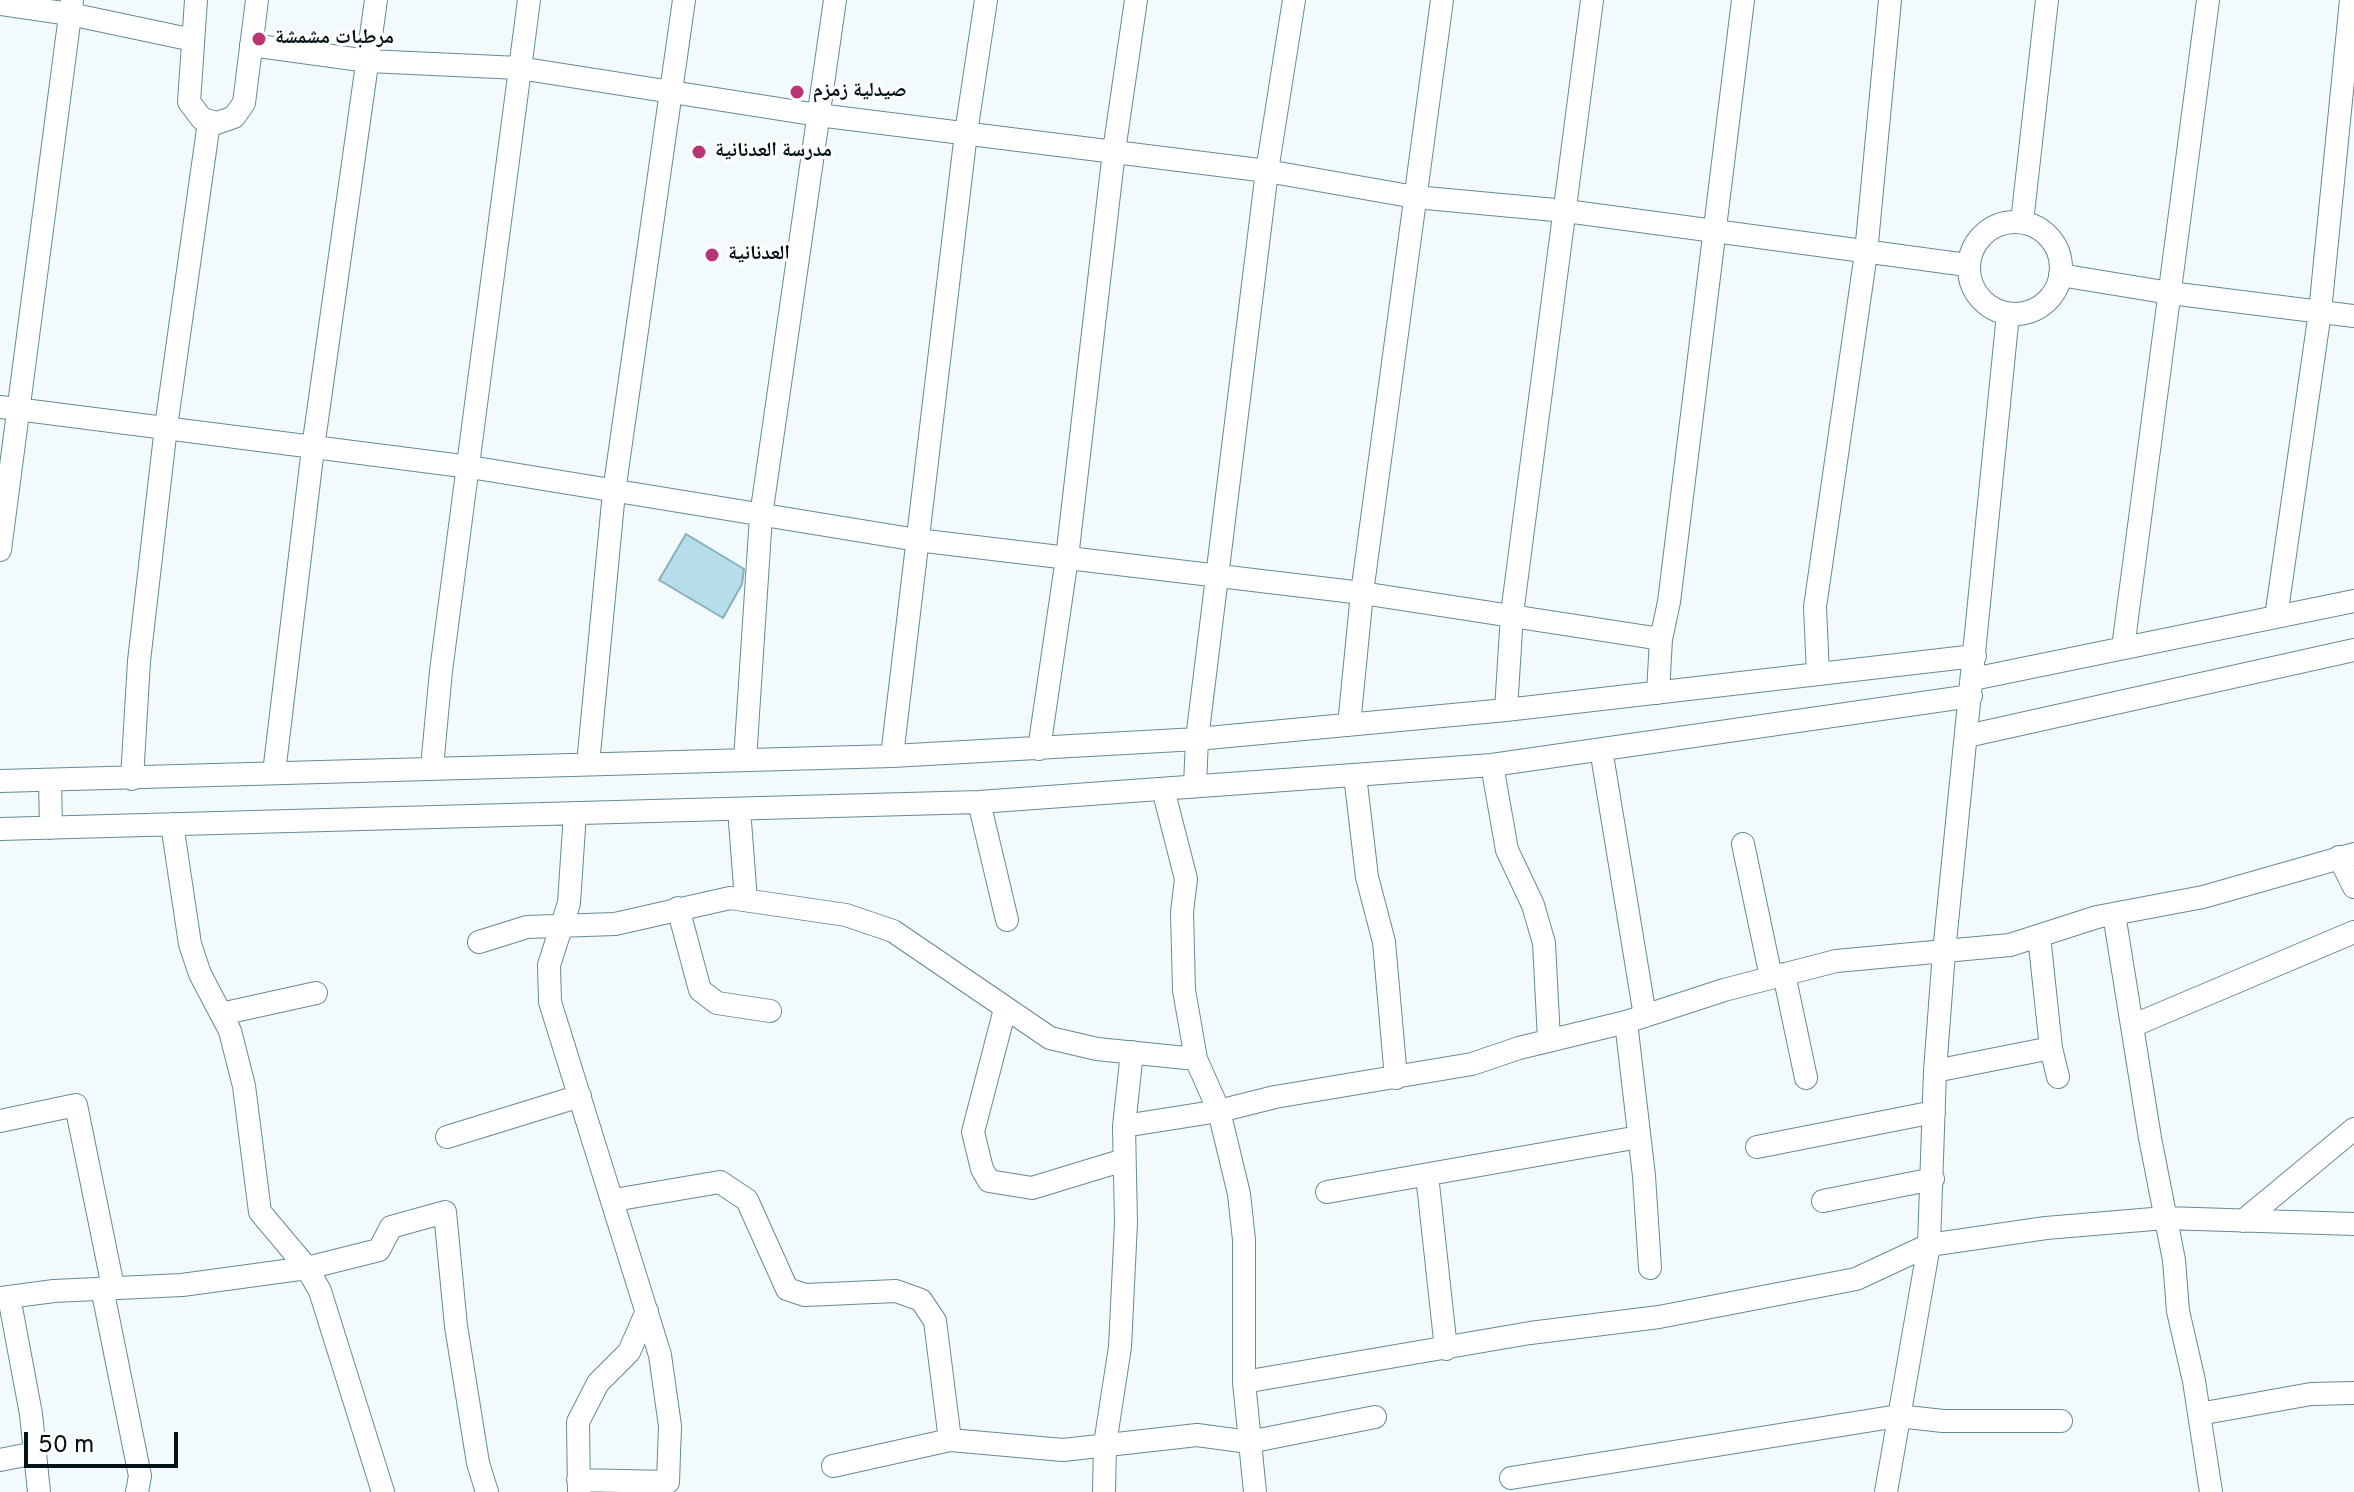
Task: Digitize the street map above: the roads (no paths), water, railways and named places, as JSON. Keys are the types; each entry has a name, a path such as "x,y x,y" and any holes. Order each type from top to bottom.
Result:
{"street":[{"path":"196,0 189,102 196,115 209,122 226,121 240,111 257,0"},
{"path":"274,773 313,448 376,0"},
{"path":"432,767 441,671 529,0"},
{"path":"588,764 614,492 684,0"},
{"path":"745,760 761,516 835,0"},
{"path":"892,756 966,133 986,0"},
{"path":"1039,749 1067,558 1114,151 1136,0"},
{"path":"1195,786 1197,739 1267,171 1294,0"},
{"path":"1349,725 1362,593 1442,0"},
{"path":"1506,710 1512,614 1592,0"},
{"path":"1658,693 1661,639 1669,602 1743,0"},
{"path":"1818,674 1815,607 1866,253 1890,0"},
{"path":"2022,222 2047,0"},
{"path":"2123,648 2208,0"},
{"path":"2276,617 2320,312 2351,0"},
{"path":"0,4 71,7 193,40"},
{"path":"0,550 10,408 71,7"},
{"path":"251,45 368,61 519,68 818,115 1267,171 1415,197 1566,211 1967,265"},
{"path":"132,779 139,661 166,427 209,122"},
{"path":"2022,222 2039,228 2052,240 2060,257 2060,275 2054,292 2042,305 2026,313 2008,314 1991,308 1978,296 1967,265 1975,244 1987,231 2004,223 2022,222"},
{"path":"2060,275 2170,293 2354,316"},
{"path":"1886,1492 1929,1245 1935,1071 1944,952 2008,314"},
{"path":"10,408 470,467 917,540 1362,593 1661,639"},
{"path":"0,829 979,802 1492,765 1972,688 2123,648 2354,601"},
{"path":"1967,736 2354,650"},
{"path":"0,781 892,756 1197,739 1506,710 1975,656"},
{"path":"1601,749 1636,1019 1639,1137 1650,1268"},
{"path":"1492,765 1507,850 1533,905 1544,943 1549,1040"},
{"path":"1355,775 1367,877 1384,942 1396,1078"},
{"path":"50,780 51,828"},
{"path":"1163,789 1186,879 1182,912 1184,990 1196,1059 1219,1111 1239,1194 1244,1240 1244,1382 1255,1492"},
{"path":"979,802 1007,920"},
{"path":"739,809 746,900"},
{"path":"575,813 569,903 549,965 550,1002 614,1200 647,1311 660,1355 670,1426 668,1482 578,1486 578,1422 598,1383 629,1352 647,1311"},
{"path":"172,824 190,944 200,974 230,1031 244,1086 260,1212 307,1268 320,1291 383,1492"},
{"path":"1743,844 1806,1078"},
{"path":"1124,1126 1472,1064 1836,961 2010,945 2114,914 2203,897 2347,856 2354,887"},
{"path":"479,942 527,927 615,924 730,898 846,915 893,931 1050,1038 1097,1049 1196,1059"},
{"path":"678,908 700,990 717,1003 770,1011"},
{"path":"2114,914 2174,1260 2178,1311 2211,1492"},
{"path":"2132,1026 2354,932"},
{"path":"2039,936 2051,1048 2058,1077"},
{"path":"221,1014 316,993"},
{"path":"1005,1009 973,1132 982,1169 989,1181 1032,1188 1124,1160"},
{"path":"1935,1071 2051,1048"},
{"path":"1104,1492 1105,1444 1120,1347 1126,1223 1124,1126 1132,1052"},
{"path":"447,1137 580,1096"},
{"path":"0,1121 76,1105 140,1476 137,1492"},
{"path":"1757,1147 1934,1112"},
{"path":"2243,1221 2338,1139 2354,1129"},
{"path":"1327,1192 1639,1137"},
{"path":"1427,1175 1446,1349"},
{"path":"1823,1201 1933,1179"},
{"path":"614,1200 720,1182 747,1200 787,1289 805,1295 896,1291 921,1300 935,1321 950,1440"},
{"path":"39,1492 35,1453 4,1298 182,1285 307,1268 379,1250 391,1227 445,1212 456,1326 478,1463 487,1492"},
{"path":"1244,1382 1530,1333 1659,1317 1856,1279 1929,1245 2046,1228 2165,1218 2354,1224"},
{"path":"2199,1414 2311,1394 2354,1393"},
{"path":"1511,1478 1898,1416 1943,1421 2061,1421"},
{"path":"833,1466 950,1440 1063,1450 1197,1435 1249,1442 1375,1417"},
{"path":"0,1460 35,1453"}],"place":[{"name":"مرطبات مشمشة","path":"259,39"},
{"name":"صيدلية زمزم","path":"797,92"},
{"name":"مدرسة العدنانية","path":"699,152"},
{"name":"العدنانية","path":"712,255"}]}
